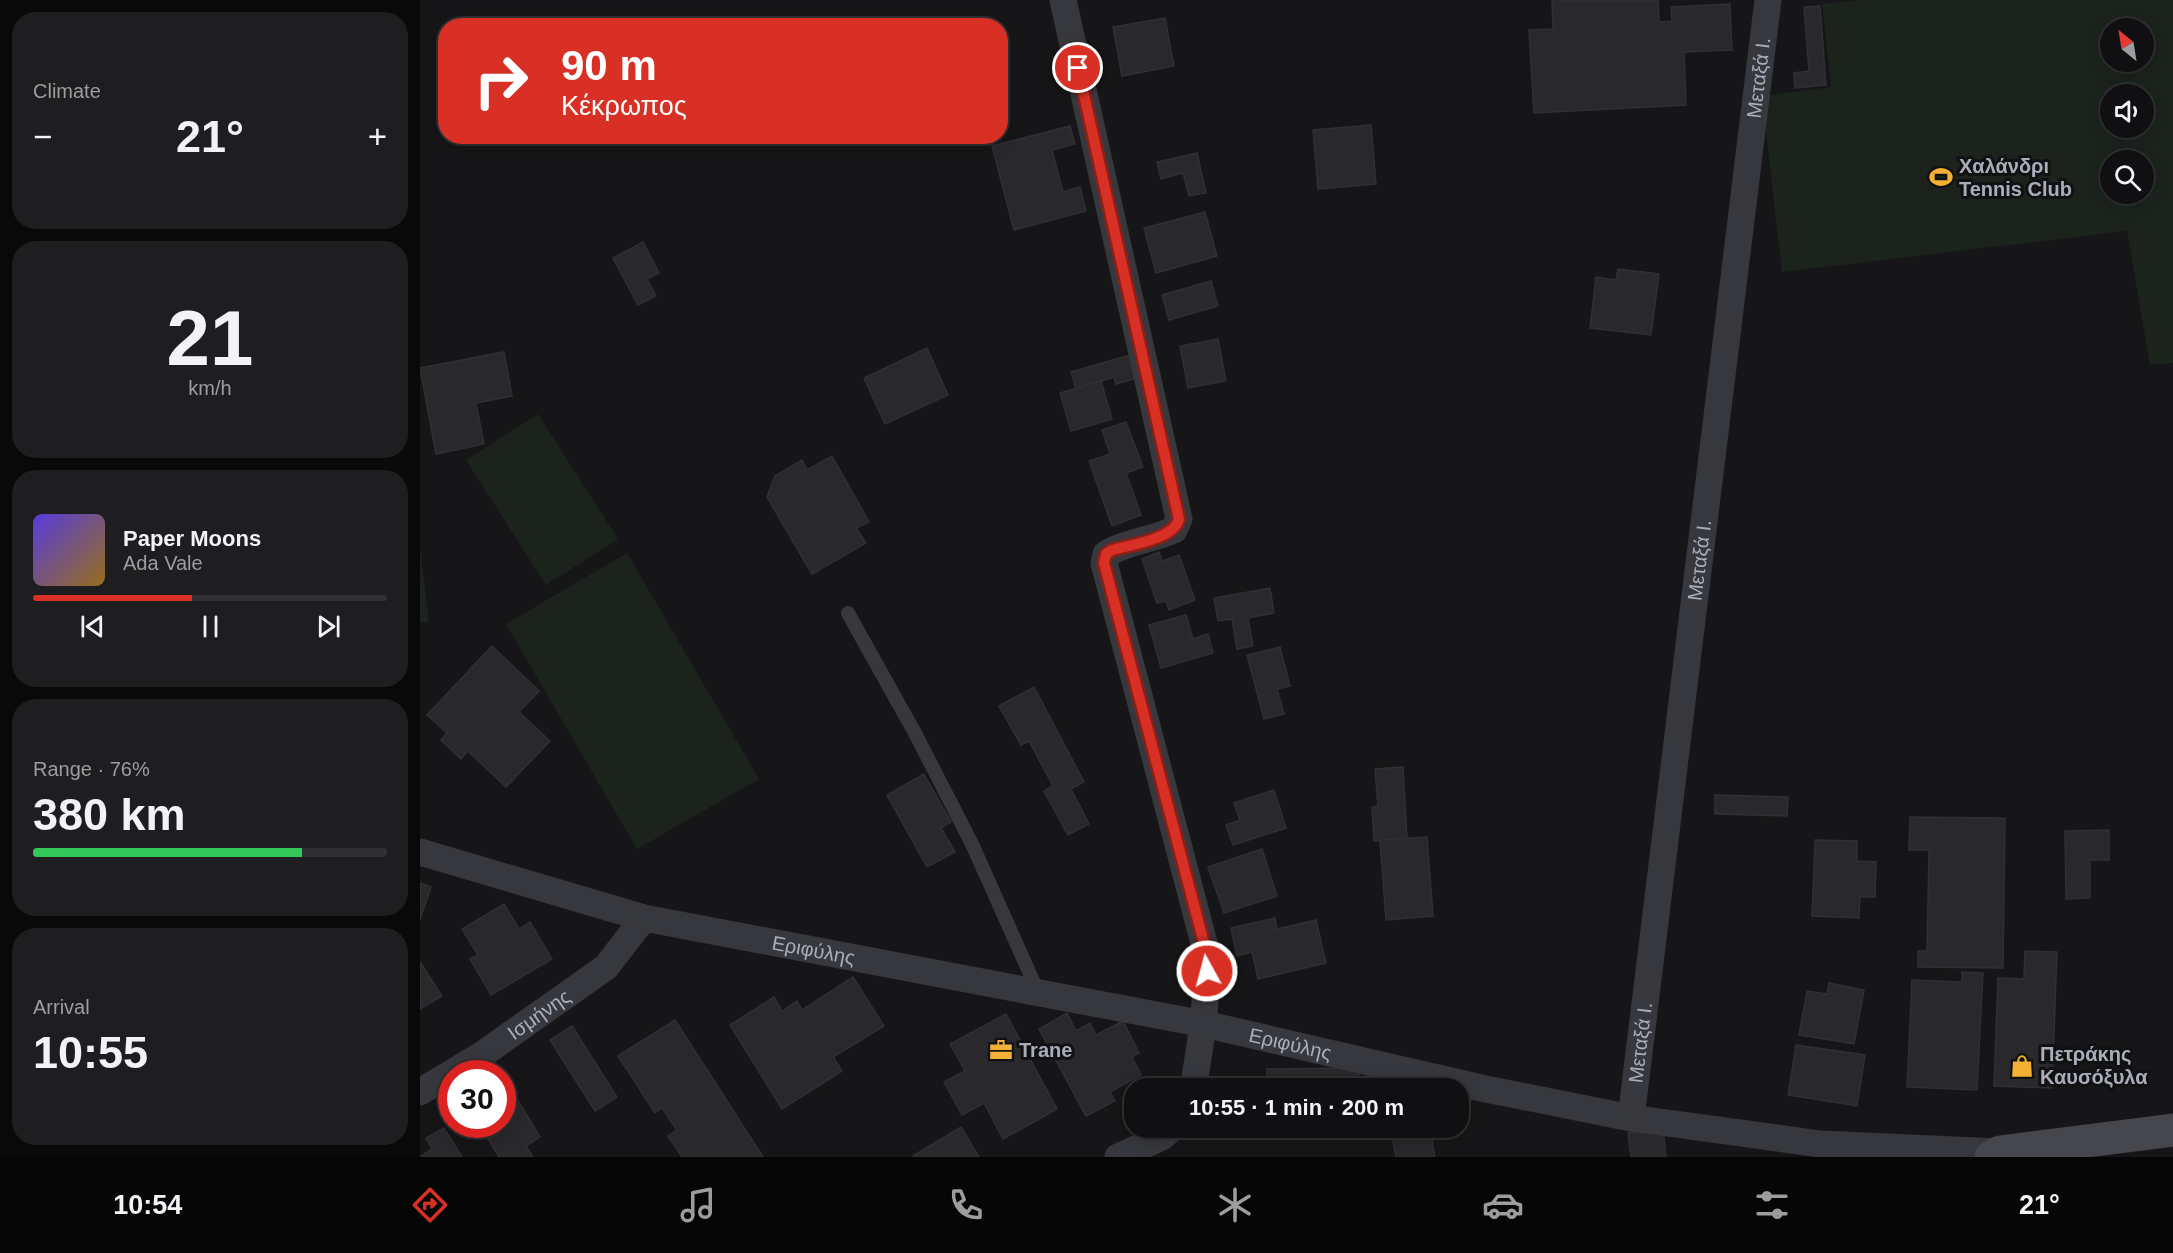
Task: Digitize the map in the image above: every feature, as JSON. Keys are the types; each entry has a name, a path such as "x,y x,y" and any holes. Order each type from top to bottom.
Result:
{"street":[{"path":"1063,0 1179,519 1174,530 1112,550 1106,554 1104,563 1205,947 1207,971 1204,1023 1195,1078"},
{"name":"Μεταξά Ι.","path":"1631,1118 1768,0"},
{"name":"Εριφύλης","path":"420,852 644,918 1204,1023 1481,1088 1631,1118 1820,1144 1996,1155 2173,1130"},
{"name":"Ισμήνης","path":"420,1092 483,1054 606,967 644,918"},
{"path":"1118,1157 1160,1138"}],"lane":[{"path":"848,613 916,735 972,844 1038,992"}],"shaded area":[{"name":"Χαλάνδρι Tennis Club","path":"1856,0 2173,0 2173,363 2150,365 2127,231 1782,272 1762,96 1831,87 1822,4"},
{"path":"538,414 618,539 546,585 466,460"},
{"path":"420,547 429,622 420,623"},
{"path":"627,553 759,779 637,849 506,624"}],"building":[{"path":"1552,0 1658,0 1659,22 1672,21 1671,7 1730,4 1732,50 1684,52 1686,105 1534,113 1529,30 1553,29"},
{"path":"1820,6 1826,85 1795,88 1794,73 1809,71 1804,7"},
{"path":"1165,18 1174,66 1122,76 1113,27"},
{"path":"1371,125 1376,184 1318,189 1313,130"},
{"path":"1070,126 1075,144 1052,150 1063,192 1080,187 1086,211 1014,230 992,146 1008,144 1008,142"},
{"path":"1197,153 1206,193 1189,196 1183,173 1161,179 1157,162"},
{"path":"1205,212 1217,256 1156,273 1144,228"},
{"path":"643,242 659,273 647,279 656,296 638,305 613,258"},
{"path":"1618,269 1659,274 1651,335 1590,328 1596,277 1616,280"},
{"path":"1211,281 1218,306 1169,320 1162,295"},
{"path":"1218,339 1226,381 1188,388 1180,346"},
{"path":"927,348 948,395 885,424 864,378"},
{"path":"504,352 512,396 476,403 484,444 436,454 420,368"},
{"path":"1130,355 1137,378 1116,384 1114,377 1076,389 1071,372"},
{"path":"1101,381 1112,419 1071,431 1060,393"},
{"path":"1126,422 1143,467 1126,473 1141,515 1112,526 1089,461 1110,454 1102,430"},
{"path":"832,456 869,522 856,528 866,543 812,574 767,497 775,476 802,460 807,470"},
{"path":"1159,552 1162,561 1179,555 1195,600 1169,610 1166,601 1157,603 1142,559"},
{"path":"1270,588 1274,613 1248,618 1253,646 1237,649 1232,619 1218,621 1214,598"},
{"path":"1186,615 1193,639 1208,634 1213,653 1161,668 1149,625"},
{"path":"492,646 539,691 519,712 550,741 506,787 468,751 461,759 441,740 447,733 427,715"},
{"path":"1280,647 1290,686 1277,689 1284,714 1264,719 1247,655"},
{"path":"1034,687 1084,782 1071,789 1089,824 1068,835 1044,791 1053,786 1029,741 1021,745 999,706"},
{"path":"1403,767 1407,839 1374,841 1372,807 1378,806 1375,769"},
{"path":"924,774 951,822 941,828 955,852 927,867 887,795"},
{"path":"1274,790 1286,828 1233,845 1226,825 1240,820 1234,803"},
{"path":"1715,795 1788,797 1787,816 1715,814"},
{"path":"1910,817 2005,818 2003,968 1918,967 1918,951 1927,951 1929,850 1909,850"},
{"path":"2109,830 2109,860 2090,860 2090,898 2066,899 2065,831"},
{"path":"1427,837 1433,916 1386,920 1380,840"},
{"path":"1815,840 1857,841 1857,861 1876,862 1875,897 1860,897 1859,918 1812,916"},
{"path":"1262,849 1277,896 1224,913 1208,867"},
{"path":"420,883 431,887 420,920"},
{"path":"504,904 519,929 530,922 552,959 491,995 470,959 478,955 462,929"},
{"path":"1275,918 1277,929 1316,920 1326,963 1258,979 1252,952 1237,956 1231,928"},
{"path":"2025,951 2057,952 2052,1088 1994,1086 1998,978 2024,979"},
{"path":"420,962 442,996 420,1009"},
{"path":"1962,972 1983,973 1977,1090 1907,1087 1912,980 1962,982"},
{"path":"853,977 884,1026 833,1057 842,1071 782,1109 730,1025 774,997 782,1011 797,1001 802,1010"},
{"path":"1829,983 1864,990 1854,1044 1799,1035 1807,991 1827,994"},
{"path":"1067,1013 1076,1031 1090,1023 1096,1035 1123,1021 1139,1053 1132,1057 1141,1075 1136,1078 1124,1078 1124,1084 1110,1092 1115,1101 1086,1116 1039,1029"},
{"path":"1006,1014 1057,1109 1003,1139 984,1103 962,1115 944,1082 965,1071 950,1044"},
{"path":"675,1020 763,1157 682,1157 668,1136 677,1130 662,1108 655,1113 618,1056"},
{"path":"572,1026 617,1097 595,1111 550,1040"},
{"path":"1796,1045 1865,1055 1857,1106 1788,1095"},
{"path":"1359,1068 1359,1078 1267,1078 1267,1069"},
{"path":"516,1097 540,1137 526,1146 533,1157 499,1157 488,1138 516,1138"},
{"path":"961,1127 979,1157 913,1156"},
{"path":"1663,1129 1666,1157 1631,1157 1628,1133"},
{"path":"438,1131 438,1138 450,1138 462,1157 420,1157 432,1149 426,1138"},
{"path":"1267,1138 1360,1138 1267,1139"},
{"path":"1392,1138 1432,1138 1435,1157 1396,1157"}],"place":[{"name":"Χαλάνδρι Tennis Club","path":"1941,177"},
{"name":"Trane","path":"1001,1050"},
{"name":"Πετράκης Καυσόξυλα","path":"2022,1066"}],"route":[{"path":"1078,68 1179,519 1174,530 1112,550 1106,554 1104,563 1205,947 1207,971"}]}
